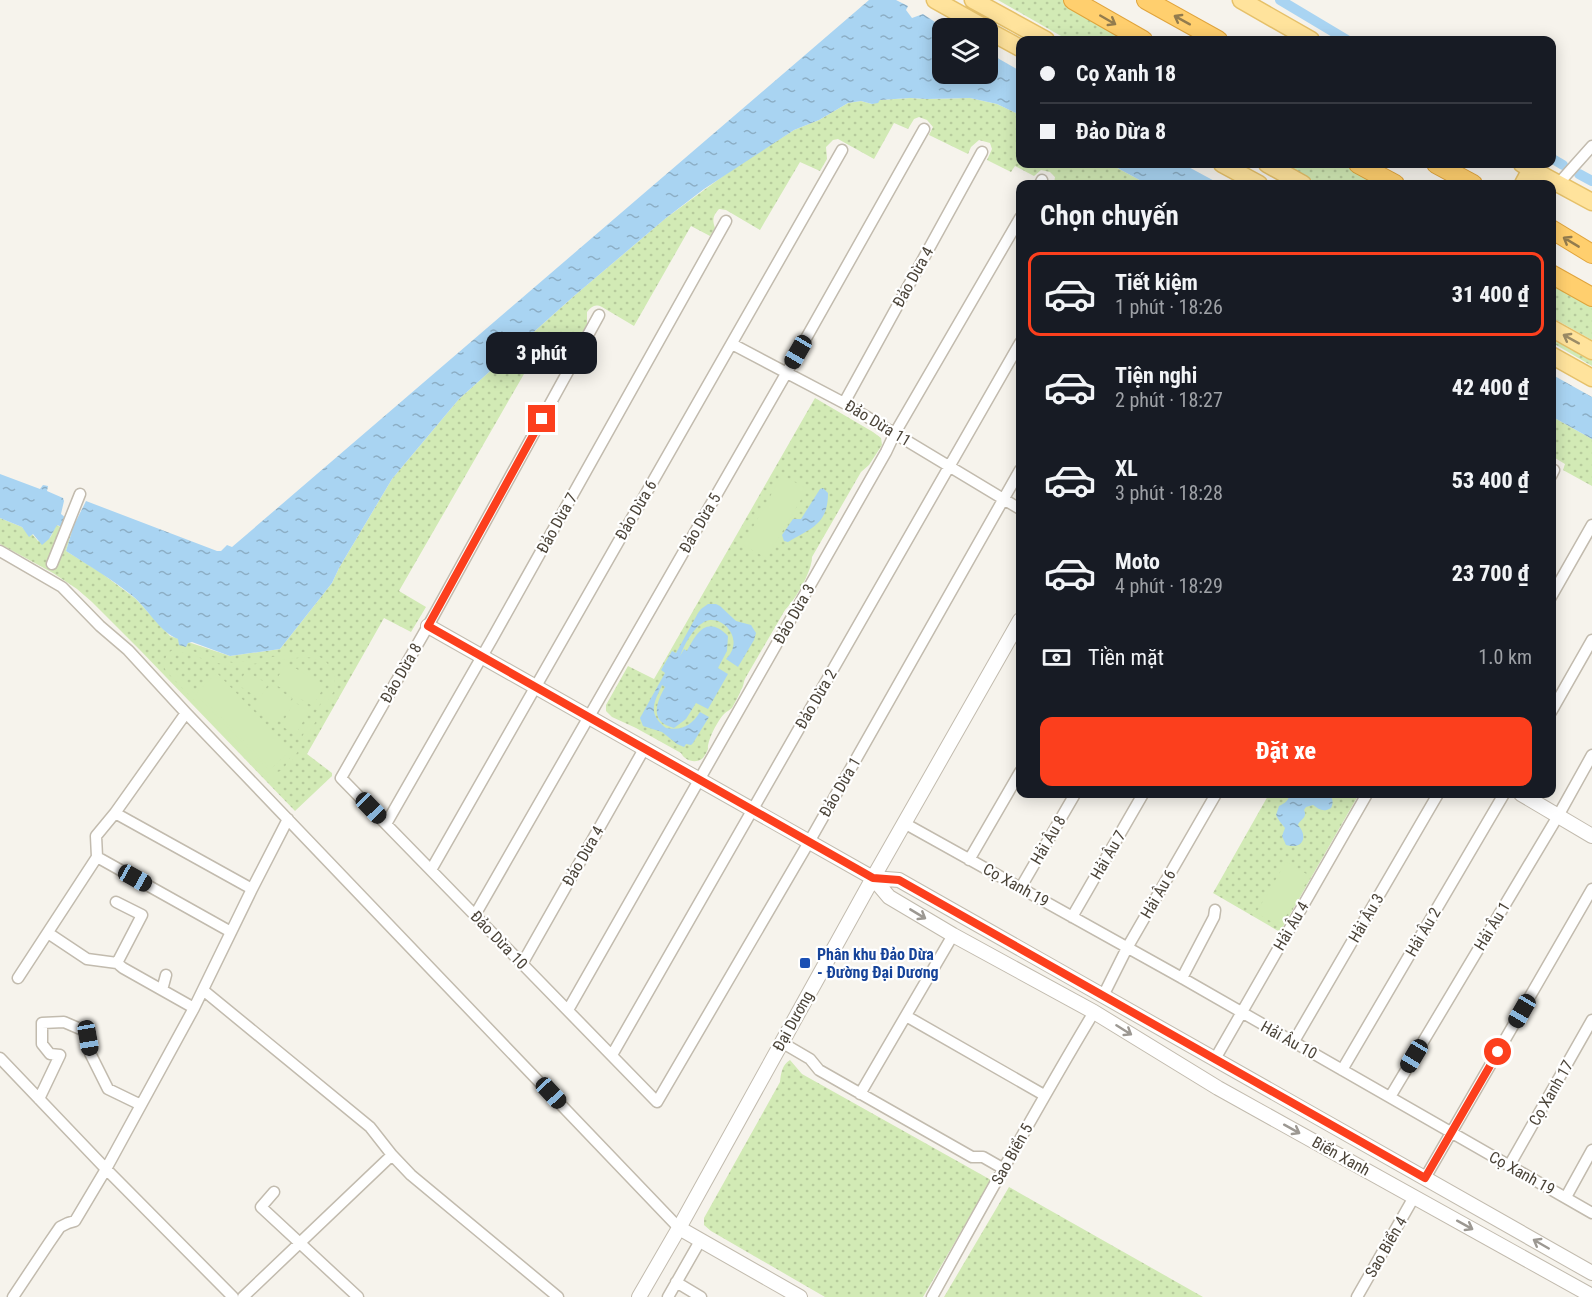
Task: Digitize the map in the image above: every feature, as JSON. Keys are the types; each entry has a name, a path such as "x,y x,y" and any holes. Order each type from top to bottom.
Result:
{"highway":[{"path":"1073,0 1136,36"},
{"path":"1146,0 1211,36"},
{"path":"1365,168 1388,180"},
{"path":"1443,168 1466,180"},
{"path":"1556,233 1592,254"},
{"path":"1556,277 1592,297"}],"main road":[{"path":"935,0 967,18"},
{"path":"973,0 1039,36"},
{"path":"1241,0 1304,36"},
{"path":"998,36 1016,46"},
{"path":"1229,168 1252,180"},
{"path":"1531,168 1553,180"},
{"path":"1273,173 1292,180"},
{"path":"1558,183 1592,202"},
{"path":"1556,331 1592,351"},
{"path":"1556,358 1592,378"}],"street":[{"name":"Đảo Dừa 5","path":"475,915 924,129"},
{"path":"1558,183 1592,146"},
{"name":"Đảo Dừa 6","path":"431,870 842,150"},
{"name":"Đảo Dừa 4","path":"844,403 982,152"},
{"name":"Đảo Dừa 7","path":"386,824 726,221"},
{"name":"Đảo Dừa 3","path":"568,1010 894,433 1016,225"},
{"name":"Đảo Dừa 8","path":"341,778 428,626 599,315"},
{"name":"Đảo Dừa 11","path":"732,344 844,403 1016,507"},
{"name":"Đảo Dừa 2","path":"612,1055 1016,350"},
{"name":"Đảo Dừa 1","path":"657,1102 809,842 1016,477"},
{"path":"52,564 80,494"},
{"path":"1556,588 1592,525"},
{"path":"0,551 62,587 100,626 128,650 679,1228 800,1297"},
{"path":"428,626 873,878"},
{"name":"Đại Dương","path":"639,1297 1016,627"},
{"path":"1556,703 1592,640"},
{"path":"18,978 97,857 96,836 186,713"},
{"name":"Đảo Dừa 4","path":"522,964 644,749"},
{"name":"Hải Âu 1","path":"1390,1097 1592,755"},
{"name":"Đảo Dừa 10","path":"341,778 657,1102"},
{"path":"969,860 1016,779"},
{"name":"Hải Âu 8","path":"1021,887 1073,798"},
{"name":"Hải Âu 7","path":"1072,917 1141,798"},
{"name":"Hải Âu 6","path":"1103,996 1127,948 1214,798"},
{"name":"Hải Âu 4","path":"1215,1059 1365,798"},
{"name":"Hải Âu 3","path":"1293,1043 1436,798"},
{"name":"Hải Âu 2","path":"1342,1070 1502,798"},
{"path":"1528,798 1592,836"},
{"path":"115,813 252,889"},
{"path":"13,1297 60,1227 75,1221 106,1169 194,1008 288,819"},
{"name":"Cọ Xanh 19","path":"904,824 1127,948"},
{"path":"97,857 231,932"},
{"name":"Biển Xanh","path":"873,878 889,897 953,935 1094,1011 1218,1088 1592,1296"},
{"name":"Biển Xanh","path":"873,878 899,880 1592,1273"},
{"path":"1414,1197 1592,889"},
{"path":"116,902 142,915 117,963"},
{"path":"1182,978 1214,917 1215,910"},
{"path":"48,933 87,959 117,963 194,1008"},
{"path":"860,1094 953,935"},
{"name":"Hải Âu 10","path":"1127,948 1452,1133"},
{"path":"162,990 166,975"},
{"path":"203,990 370,1127 411,1175 556,1296"},
{"path":"1094,1011 1103,996"},
{"name":"Sao Biển 5","path":"932,1297 1044,1095 1094,1011"},
{"path":"906,1016 1044,1095"},
{"name":"Cọ Xanh 17","path":"1509,1167 1592,1020"},
{"path":"39,1099 60,1055 50,1054 42,1044 42,1023 64,1022 85,1031 90,1053 108,1089 141,1106"},
{"path":"781,1042 810,1059 819,1070 860,1094 972,1157 983,1157 1004,1169"},
{"path":"0,1058 233,1297"},
{"name":"Cọ Xanh 19","path":"1452,1133 1592,1213"},
{"path":"1566,1197 1592,1150"},
{"path":"243,1297 392,1155"},
{"path":"274,1192 261,1207 358,1297"},
{"name":"Sao Biển 4","path":"1357,1297 1414,1197"},
{"path":"668,1297 700,1241"},
{"path":"676,1282 701,1297"}],"green space":[{"path":"998,0 1067,0 1131,36 1061,36"},
{"path":"970,98 997,104 1016,113 1016,167 1011,172 987,160 992,149 990,143 979,140 971,147 968,154 929,135 933,127 927,120 919,117 914,119 908,129 894,123 874,159 838,139 833,140 826,147 827,159 820,171 800,162 760,230 726,210 719,209 714,218 715,228 710,236 691,226 634,326 602,307 595,306 587,312 587,324 571,354 543,341 399,591 426,607 411,632 384,618 307,754 332,773 332,776 295,811 92,602 53,573 0,544 0,518 22,527 38,541 48,539 56,525 72,531 66,551 100,572 136,599 170,636 230,656 280,649 332,583 392,479 459,399 574,296 666,218 734,168 794,130 819,120 848,103 861,101 872,104 880,100"},
{"path":"1019,168 1117,168 1140,180 1055,180 1055,177 1050,172 1041,170 1034,176"},
{"path":"1290,168 1360,168 1383,180 1312,180"},
{"path":"1556,280 1592,301 1592,340 1556,320"},
{"path":"1556,339 1592,359 1592,366 1556,345"},
{"path":"815,398 873,432 881,438 882,445 869,465 861,472 812,557 803,585 785,610 746,677 732,708 724,714 716,726 705,755 700,760 691,761 681,753 612,717 606,711 606,705 628,666 654,679"},
{"path":"1556,419 1592,439 1592,486 1563,470 1565,464 1556,459"},
{"path":"782,475 807,489 767,558 743,545"},
{"path":"175,648 182,648 233,663 305,652 312,653 324,660 332,670 334,691 283,776 273,781 166,671 163,665 167,654","holes":["176,652 231,667 303,657 315,659 323,665 329,674 331,686 283,770 275,773 269,770 170,668 170,659"]},
{"path":"286,663 325,685 313,706 274,684"},
{"path":"246,671 268,684 260,699 238,685"},
{"path":"217,673 291,750 271,769 197,692"},
{"path":"270,685 292,698 277,723 255,710"},
{"path":"294,702 309,711 296,734 281,726"},
{"path":"1267,798 1357,798 1280,932 1213,893"},
{"path":"1286,862 1310,876 1280,926 1256,913"},
{"path":"790,1060 802,1074 991,1180 923,1297 825,1297 704,1225 704,1218 780,1082 781,1072"},
{"path":"1009,1187 1203,1297 944,1297"}],"water":[{"path":"869,0 896,0 908,6 906,10 912,18 923,14 932,20 932,84 998,84 998,58 1016,69 1016,113 997,104 970,98 910,98 880,100 872,104 861,101 848,103 819,120 794,130 704,189 666,218 574,296 459,399 392,479 332,583 280,649 230,656 192,642 186,647 179,645 178,639 160,626 135,598 66,551 72,531 57,525 49,539 42,545 33,534 29,537 22,527 0,518 0,474 40,489 43,485 48,486 47,491 63,498 61,514 66,518 76,521 86,501 217,551 221,551 227,545 232,547"},
{"path":"1117,168 1190,168 1213,180 1140,180"},
{"path":"1556,377 1592,397 1592,439 1556,419"},
{"path":"823,488 828,493 825,512 821,519 804,533 788,542 784,541 782,535 793,519 801,519 820,489"},
{"path":"708,604 720,606 736,621 751,625 756,633 738,667 726,659 732,651 734,641 730,630 721,622 710,620 704,622 689,637 680,656 684,649 687,651 703,628 714,627 728,636 727,651 718,668 728,674 708,709 696,703 686,719 674,728 666,725 658,717 657,705 665,687 662,685 654,713 666,728 677,729 686,726 700,712 709,717 693,743 686,744 684,747 662,732 643,726 640,718 665,673 661,670 672,651 676,653 698,613"},
{"path":"1288,798 1331,798 1333,801 1331,808 1326,810 1313,805 1306,807 1304,817 1298,825 1303,838 1296,846 1286,845 1282,836 1285,828 1276,815 1279,806"}],"waterway":[{"path":"1280,0 1340,36"},
{"path":"1556,161 1563,165"},
{"path":"1579,174 1592,181"}],"place":[{"name":"Phân khu Đảo Dừa - Đường Đại Dương","path":"805,963"}],"route":[{"path":"542,419 428,626 873,878 899,880 1425,1178 1498,1052"}]}
